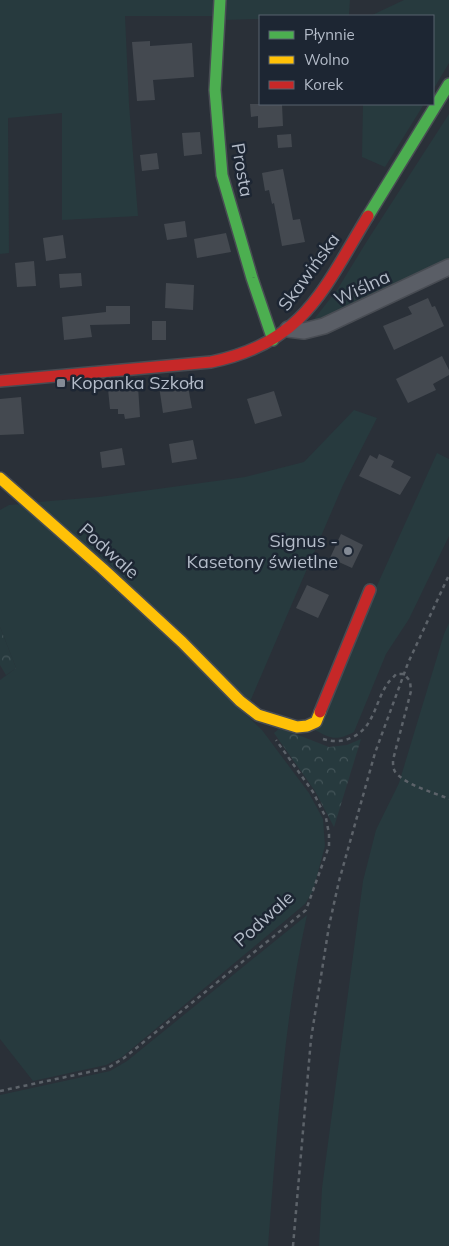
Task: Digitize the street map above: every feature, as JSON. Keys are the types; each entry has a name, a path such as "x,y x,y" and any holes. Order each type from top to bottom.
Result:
{"street":[{"name":"Prosta","path":"220,0 215,90 222,174 252,278 274,340"},
{"name":"Skawińska","path":"0,381 211,362 241,355 274,340 288,330 313,303 337,268 449,84"},
{"name":"Wiślna","path":"288,330 304,331 324,326 449,267"},
{"name":"Podwale","path":"0,478 182,642 240,701 258,715 296,726 307,726 316,722 370,590"}],"path":[{"path":"292,1246 311,1039 329,926 339,881 375,753 404,674 449,575"},
{"path":"320,738 331,742 346,741 359,734 368,726 388,683 396,674 404,674 410,681 411,691 393,760 394,769 398,775 412,783 449,799"},
{"name":"Podwale","path":"0,1091 108,1068 124,1058 306,910 329,846 329,834 326,818 313,792 274,738"}],"green space":[{"path":"0,0 217,0 216,16 125,16 129,104 138,216 62,220 62,113 8,118 9,253 0,254"},
{"path":"225,0 350,0 349,15 259,15 259,19 224,20"},
{"path":"404,0 449,0 449,63 434,88 434,15 372,15"},
{"path":"363,105 423,105 385,167 362,157"},
{"path":"449,114 449,264 354,309 311,323 337,290"},
{"path":"354,410 377,418 343,485 249,704 38,502 99,497 245,477 304,462"},
{"path":"437,453 449,459 449,536 409,619 386,654 354,732 338,738 325,735 315,730 375,590"},
{"path":"21,504 177,647 262,730 309,793 323,819 325,846 313,891 305,904 122,1057 106,1065 33,1081 0,1039 0,680 16,668 0,627 0,510 9,505"},
{"path":"449,623 449,1246 319,1246 322,1188 363,881 376,830 399,783"},
{"path":"0,627 16,668 6,675 0,665"},
{"path":"280,728 329,747 347,745 361,739 334,827 315,791 274,733"},
{"path":"307,915 286,1038 268,1246 0,1246 0,1095 110,1071 127,1061"}],"building":[{"path":"150,41 150,46 192,43 194,77 153,80 155,100 137,101 132,42"},
{"path":"250,104 282,105 283,126 258,128 258,116 251,117"},
{"path":"200,132 202,154 184,156 182,133"},
{"path":"291,134 292,147 278,148 277,135"},
{"path":"157,153 159,169 142,171 140,155"},
{"path":"283,169 293,220 300,219 305,242 282,246 274,203 272,204 269,190 265,191 262,173"},
{"path":"185,221 187,237 167,240 164,224"},
{"path":"226,233 231,252 197,258 194,239"},
{"path":"63,235 66,258 46,261 43,238"},
{"path":"34,261 36,286 17,287 15,263"},
{"path":"81,273 82,286 60,288 59,274"},
{"path":"166,283 194,285 193,310 165,308"},
{"path":"428,298 432,307 435,306 444,326 394,350 383,326 412,314 408,307"},
{"path":"106,306 130,306 130,324 90,325 92,337 64,340 62,317 106,312"},
{"path":"152,321 166,321 166,340 152,340"},
{"path":"442,356 449,370 449,375 433,384 436,390 408,403 396,379"},
{"path":"187,381 192,408 163,413 159,386"},
{"path":"138,386 140,417 125,419 124,414 118,414 118,409 110,409 108,389"},
{"path":"274,391 282,416 255,424 247,399"},
{"path":"21,397 24,434 0,435 0,399"},
{"path":"193,440 197,459 172,463 169,444"},
{"path":"122,448 125,465 102,468 100,452"},
{"path":"379,454 394,461 391,467 411,477 400,495 359,476 370,455 377,459"},
{"path":"341,534 363,545 352,568 330,558"},
{"path":"307,585 329,595 318,618 296,608"}],"traffic: fast":[{"path":"220,0 215,90 222,175 252,278 273,340"},
{"path":"368,216 449,84"}],"traffic: slow":[{"path":"0,478 103,569 182,642 240,701 258,715 297,727 307,726 316,722 320,712"}],"traffic: jam":[{"path":"0,381 211,362 243,353 268,342 290,327 308,310 338,267 368,216"},
{"path":"320,712 370,590"}],"place":[{"name":"Kopanka Szkoła","path":"61,383"},
{"name":"Signus - Kasetony świetlne","path":"348,551"}]}
